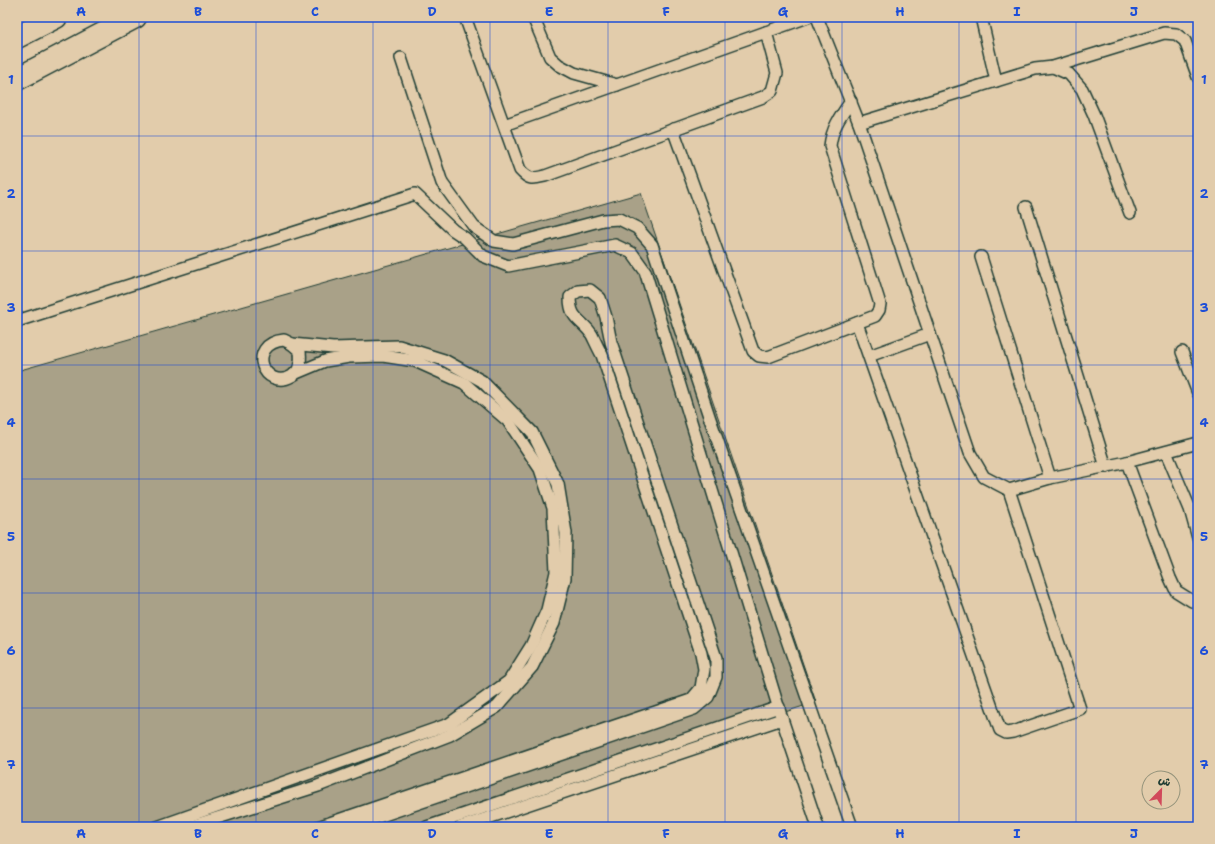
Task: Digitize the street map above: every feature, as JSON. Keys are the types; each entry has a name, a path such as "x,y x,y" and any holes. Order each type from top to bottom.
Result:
{"main road":[{"path":"17,38 56,17"},
{"path":"17,79 135,17"}],"lane":[{"path":"466,17 520,170 527,178 533,179 545,176 763,97 772,91 777,73 766,32"},
{"path":"533,17 550,57 574,73 617,85"},
{"path":"504,125 808,17"},
{"path":"818,17 859,123 970,453 984,477 1009,490 1050,478 1106,467 1198,443"},
{"path":"981,17 996,81"},
{"path":"859,123 1035,69 1053,67 1164,33 1176,34 1184,41 1198,77"},
{"path":"401,58 442,183 474,227 494,241 513,244 603,220 619,219 637,228 652,245 710,419 852,827"},
{"path":"1053,67 1069,74 1082,89 1094,114 1130,214"},
{"path":"674,129 753,351 759,356 768,357 875,316 879,310 880,304 830,146 831,134 851,101"},
{"path":"17,321 415,194 483,256 508,266 615,245 632,253 645,271 782,719 818,827"},
{"path":"1026,207 1106,467"},
{"path":"981,257 1050,478"},
{"path":"318,827 691,700 701,688 704,669 701,653 602,355 591,334 570,309 570,297 578,291 590,290 600,298 606,317 611,342 716,658 716,677 708,696 694,709 349,827"},
{"path":"857,323 1000,730 1006,733 1013,732 1080,709 1009,490"},
{"path":"869,356 930,334"},
{"path":"157,827 449,724 509,681 531,646 547,610 556,572 553,508 540,469 508,421 464,383 415,360 383,356 350,357 326,361 294,374 287,379 278,380 270,376 264,370 261,362 262,353 268,345 275,341 284,340 292,344 300,351 300,367 294,374"},
{"path":"189,827 318,786 450,735 497,707 532,667 554,623 565,578 566,533 558,484 532,432 482,381 444,360 399,346 332,348 292,344"},
{"path":"1182,352 1198,393"},
{"path":"1166,452 1194,508 1198,538"},
{"path":"1127,462 1176,591 1192,601 1198,600"},
{"path":"428,827 779,707"},
{"path":"461,827 782,719"}],"building":[{"path":"641,193 816,702 429,827 17,827 17,371"}]}
